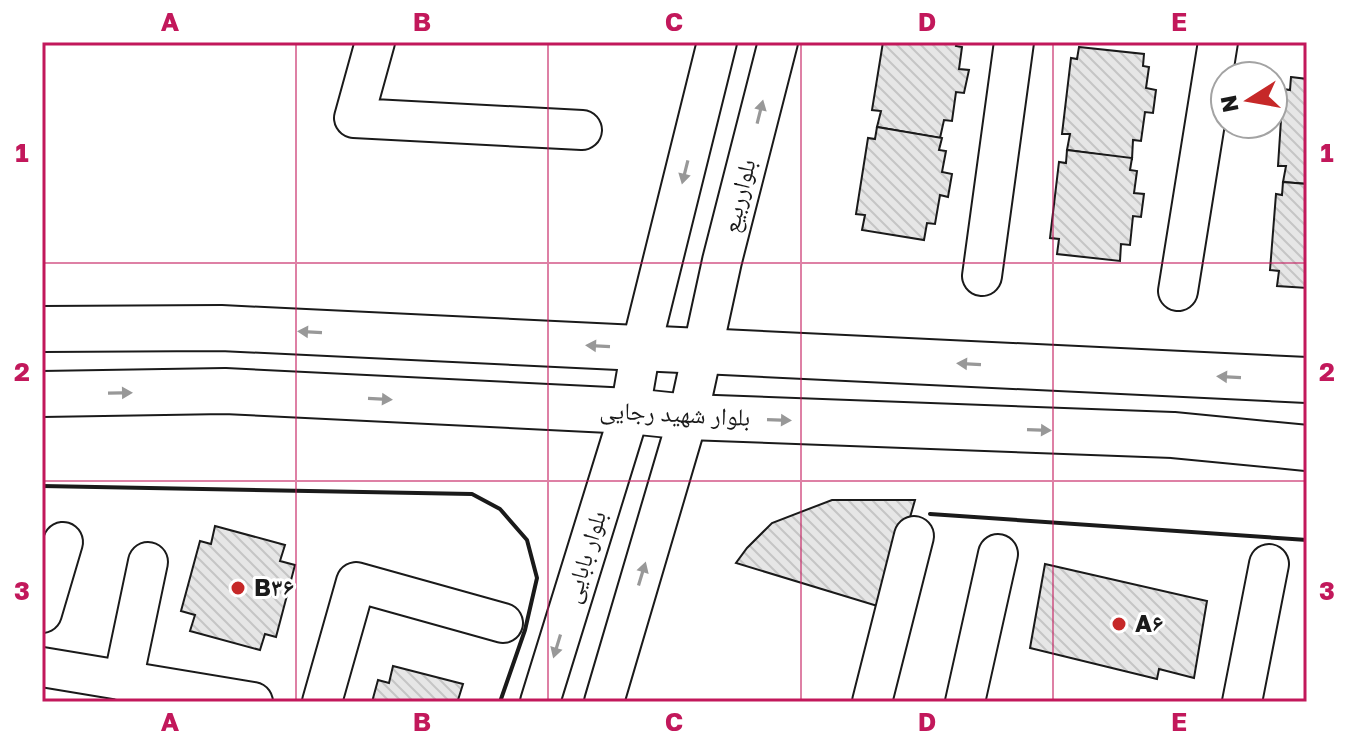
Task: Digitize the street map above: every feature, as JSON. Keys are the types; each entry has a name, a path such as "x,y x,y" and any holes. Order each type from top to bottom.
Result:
{"main road":[{"path":"42,329 221,328 1307,380"},
{"name":"بلوار شهید رجایی","path":"42,394 225,391 630,411 688,417 1173,435 1307,448"}],"street":[{"path":"641,348 717,42"},
{"name":"بلوارربیع","path":"688,417 722,261 778,42"},
{"path":"982,276 1014,42"},
{"path":"1178,291 1218,42"},
{"path":"363,50 354,118 582,130"},
{"path":"666,246 670,258 678,267 689,272 701,273 713,269 722,261"},
{"name":"بلوار بابایی","path":"540,702 630,411 641,348"},
{"path":"604,702 688,417"},
{"path":"599,510 618,501 631,503 643,508 656,527"},
{"path":"872,702 914,536"},
{"path":"42,613 63,542"},
{"path":"965,702 998,554"},
{"path":"123,681 148,562"},
{"path":"1242,702 1269,564"},
{"path":"322,702 356,582 503,623"},
{"path":"42,667 253,702"}],"building":[{"path":"883,42 957,42 956,46 962,47 959,69 969,70 964,93 956,92 952,121 944,120 940,138 877,127 881,111 872,110"},
{"path":"1079,47 1144,54 1143,66 1149,67 1146,88 1156,90 1153,113 1145,112 1141,141 1133,140 1132,159 1067,150 1070,134 1062,134 1071,58 1077,59"},
{"path":"1291,77 1307,79 1307,184 1283,182 1286,166 1278,166 1280,140 1289,140"},
{"path":"877,127 942,138 939,150 946,151 942,172 952,174 948,197 940,195 935,224 927,223 924,240 862,230 865,215 856,214 868,138 875,139"},
{"path":"1067,150 1132,158 1130,170 1137,171 1134,193 1144,194 1141,217 1133,216 1130,245 1121,244 1120,261 1057,254 1059,239 1050,238 1059,162 1066,163"},
{"path":"1283,182 1307,184 1307,288 1277,286 1279,271 1270,270 1276,194 1282,195"},
{"path":"832,500 915,500 884,608 736,563 772,523"},
{"name":"B۳۶","path":"215,526 285,545 280,561 295,565 276,637 265,634 260,650 190,631 195,615 181,611 200,541 211,544"},
{"name":"A۶","path":"1045,564 1207,601 1194,678 1159,669 1157,679 1030,648"},
{"path":"393,666 463,684 458,700 465,702 372,702 378,680 389,683"}],"wall":[{"path":"42,486 472,494 500,509 527,540 537,578 525,630 500,702"},
{"path":"930,514 1307,540"}],"place":[{"name":"B۳۶","path":"238,588"},
{"name":"A۶","path":"1119,624"}]}
